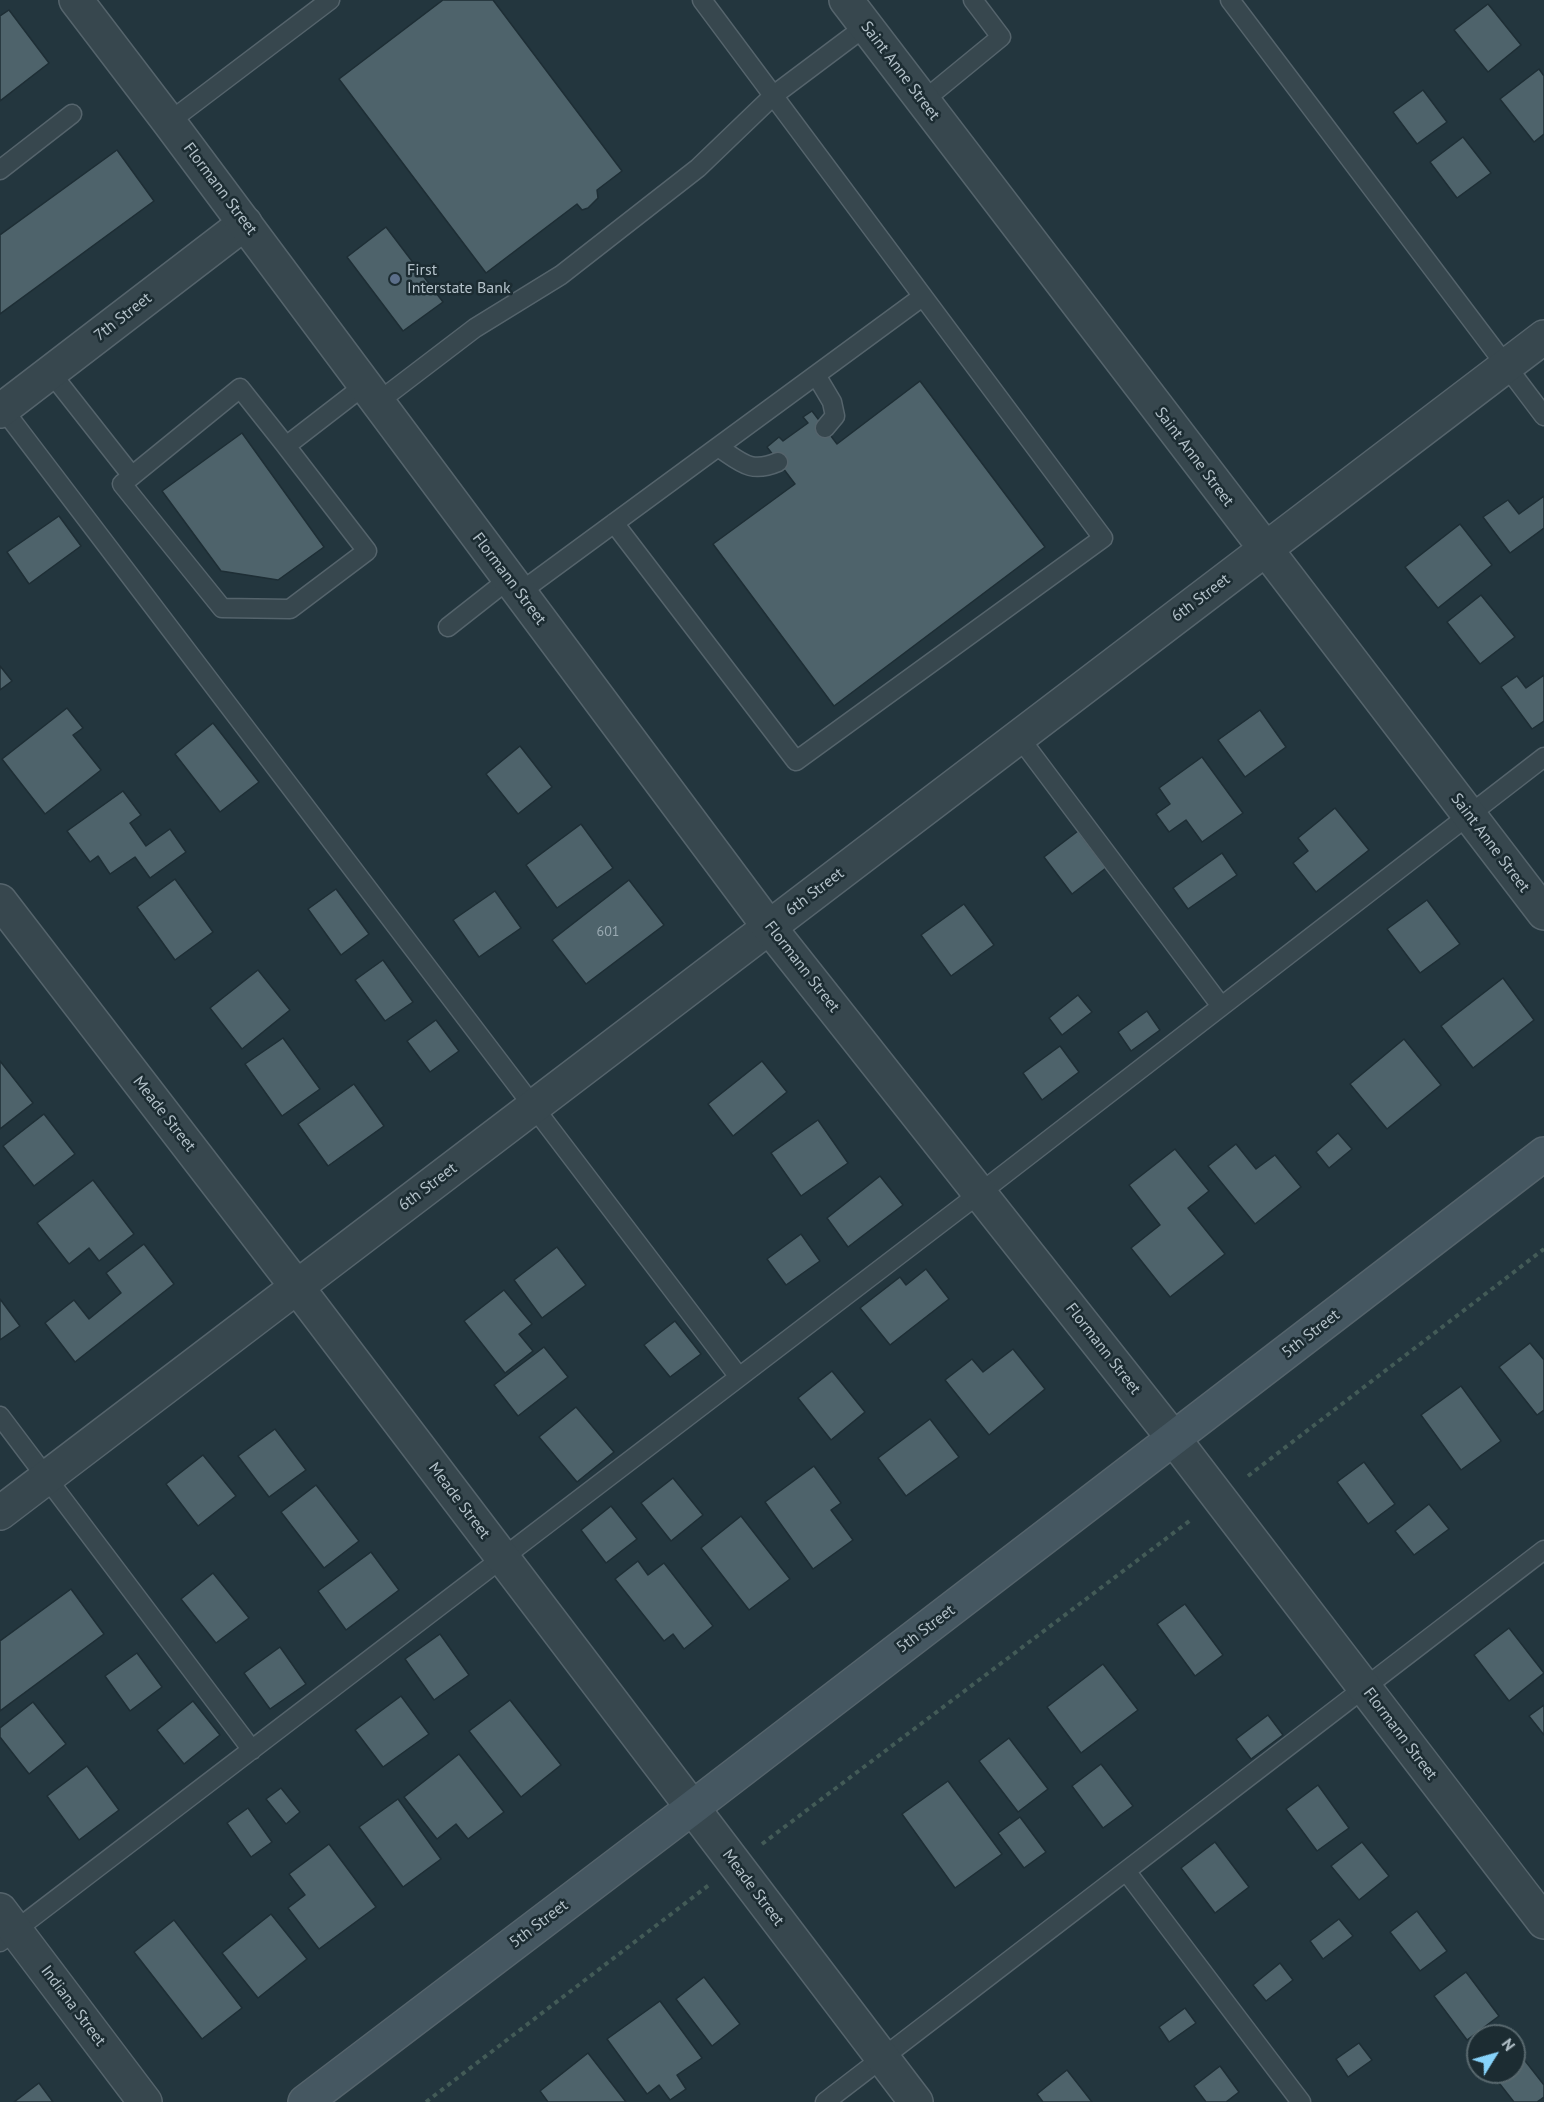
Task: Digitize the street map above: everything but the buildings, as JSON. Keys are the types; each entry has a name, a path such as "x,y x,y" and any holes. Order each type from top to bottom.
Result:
{"main road":[{"name":"5th Street","path":"305,2102 692,1809 1544,1154"}],"street":[{"name":"Flormann Street","path":"76,0 170,122 770,927 1220,1498 1544,1922"},
{"name":"Saint Anne Street","path":"846,0 1544,913"},
{"name":"7th Street","path":"1,408 51,373 245,223"},
{"name":"6th Street","path":"0,1513 1544,337"},
{"name":"Meade Street","path":"0,901 297,1287 916,2102"},
{"name":"Indiana Street","path":"5,1927 145,2102"}],"lane":[{"path":"170,122 330,0"},
{"path":"615,523 796,761 1103,538 702,0"},
{"path":"923,101 1001,37 973,0"},
{"path":"1230,0 1544,416"},
{"path":"286,446 561,275 698,168 774,95 866,26"},
{"path":"0,170 72,114"},
{"path":"448,627 615,523 922,297"},
{"path":"51,373 132,476"},
{"path":"816,375 832,402 835,416 825,428"},
{"path":"240,388 286,446 367,551 290,609 222,608 122,484 240,388"},
{"path":"1,408 739,1377"},
{"path":"718,447 748,467 765,468 778,462"},
{"path":"1019,737 1221,1006"},
{"path":"5,1927 252,1750 980,1193 1544,757"},
{"path":"0,1416 252,1750"},
{"path":"825,2102 1544,1550"},
{"path":"1126,1871 1300,2102"}],"path":[{"path":"426,2102 1544,1249"}],"place":[{"name":"First Interstate Bank","path":"395,279"}]}
